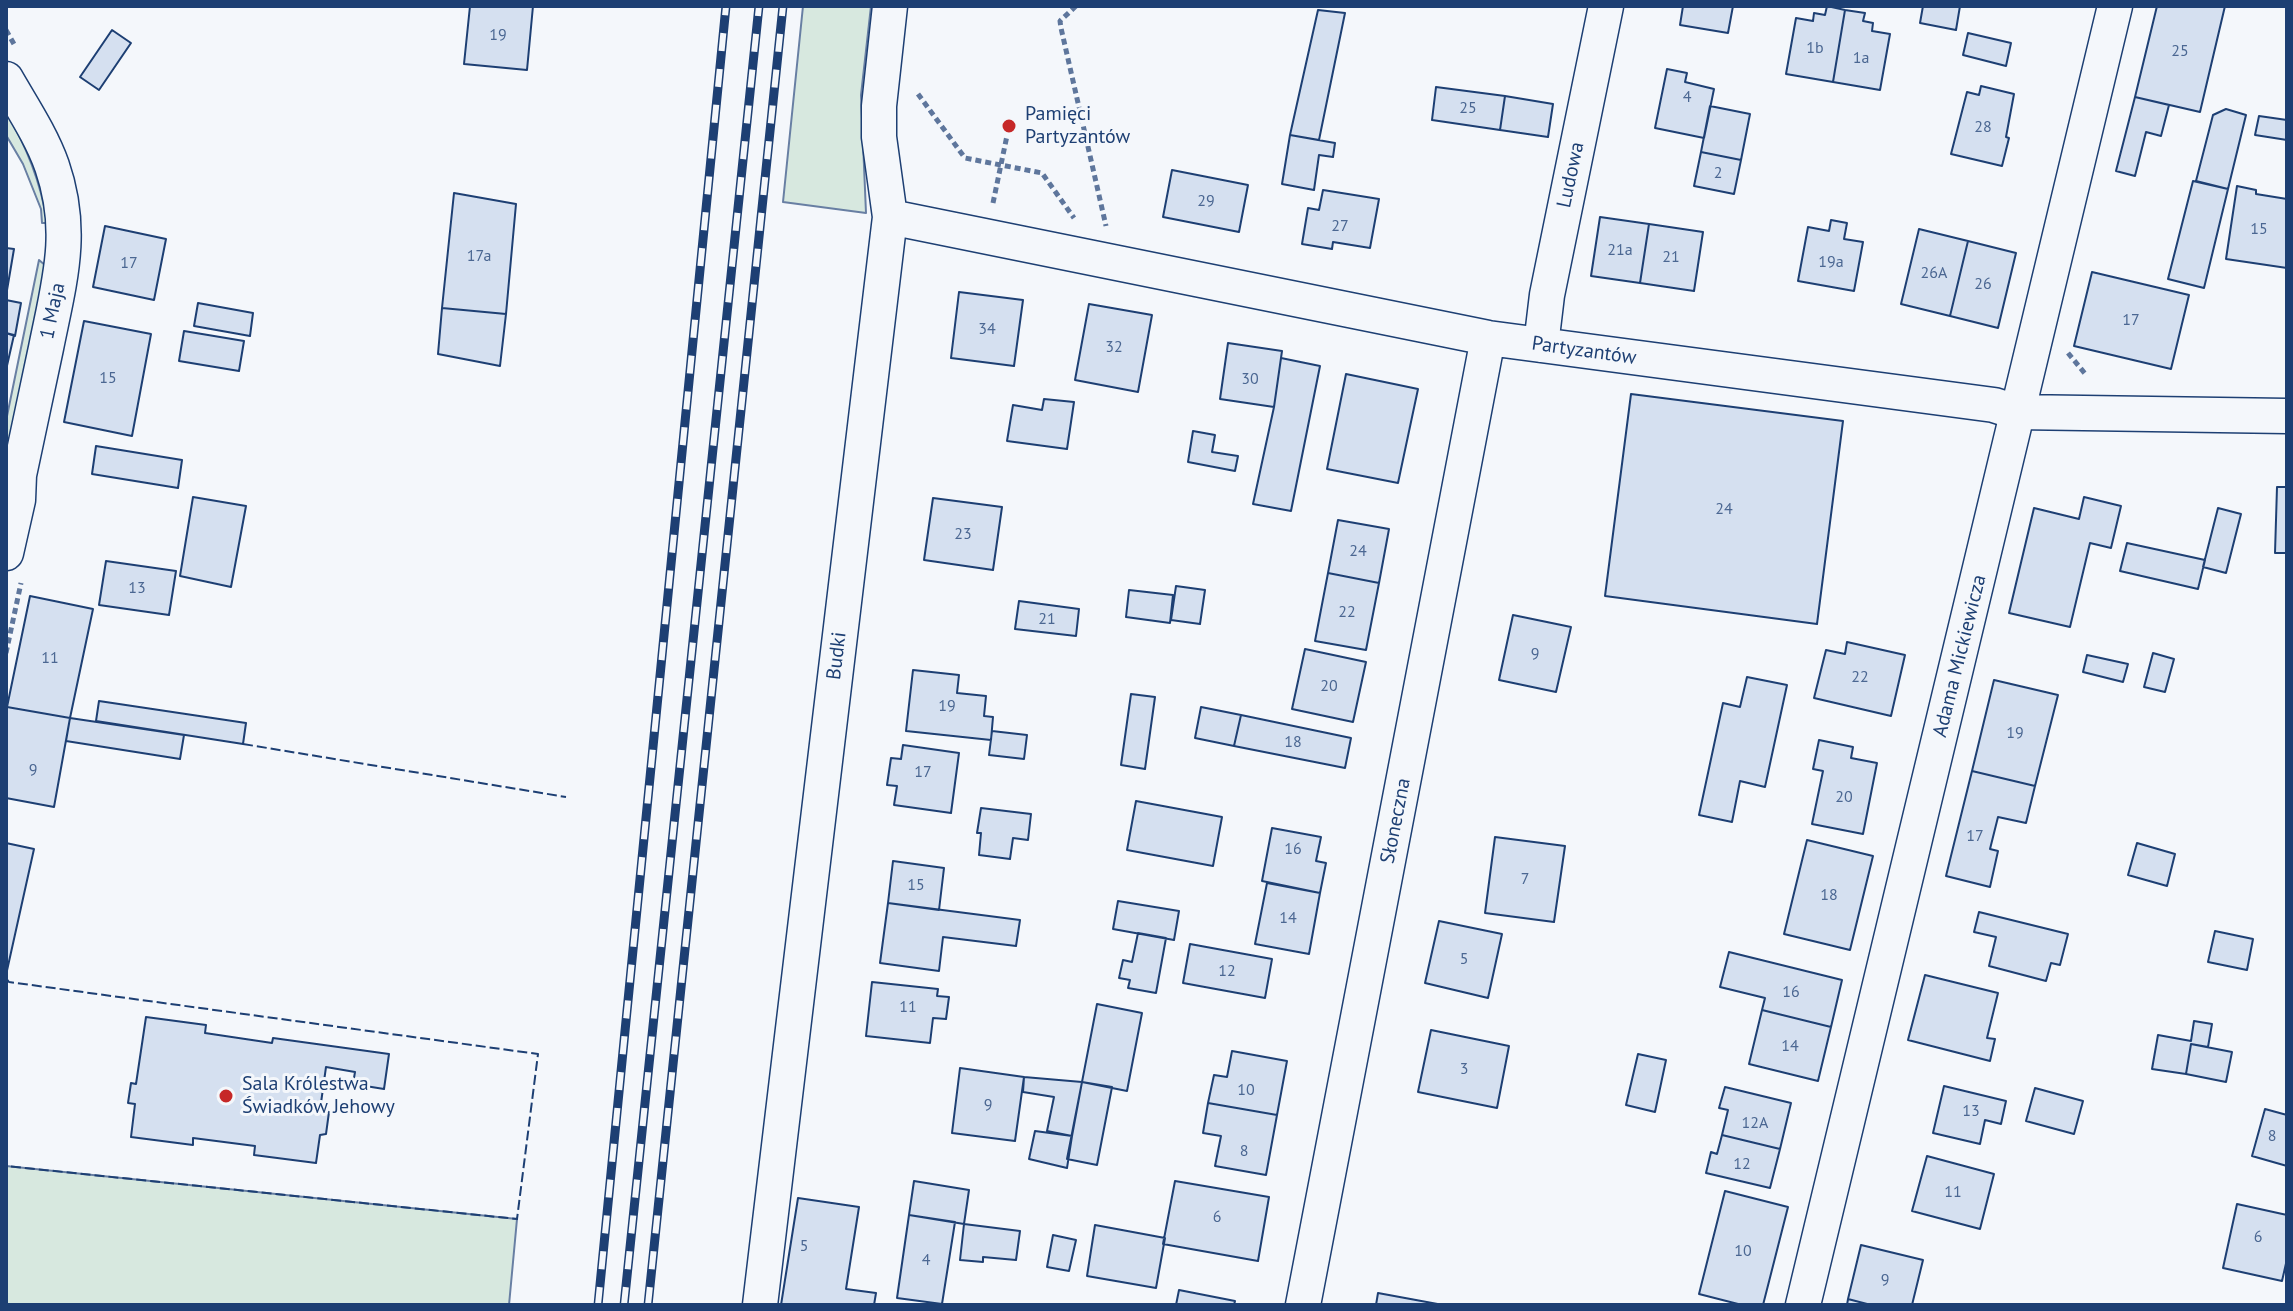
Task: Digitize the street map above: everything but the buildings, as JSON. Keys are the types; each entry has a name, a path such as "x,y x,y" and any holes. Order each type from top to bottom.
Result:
{"street":[{"name":"Budki","path":"760,1305 890,217 879,137 890,6"},
{"name":"Ludowa","path":"1541,345 1547,295 1606,6"},
{"name":"Adama Mickiewicza","path":"1803,1305 2115,6"},
{"name":"1 Maja","path":"6,79 52,166 65,229 63,265 12,474 18,500 6,553"},
{"name":"Partyzantów","path":"890,217 1488,338 1994,405 2016,412 2287,416"},
{"name":"Słoneczna","path":"1303,1305 1488,338"}],"path":[{"path":"1076,6 1060,21 1107,228"},
{"path":"883,68 901,71 965,158 1001,166"},
{"path":"986,235 1009,126"},
{"path":"2068,342 2068,354 2093,380"}],"shaded area":[{"path":"803,6 871,6 861,95 866,213 783,202"},
{"path":"6,110 32,165 47,223 42,223 41,209 23,164 6,135"},
{"path":"39,260 46,266 11,440 6,446 6,421"},
{"path":"6,1166 517,1219 509,1305 6,1305"}],"railway":[{"path":"598,1305 726,6"},
{"path":"624,1305 759,6"},
{"path":"648,1305 783,6"}],"fence":[{"path":"243,744 566,797"},
{"path":"6,978 9,982 538,1054 517,1219 6,1166"}],"place":[{"name":"Pamięci Partyzantów","path":"1009,126"},
{"name":"Sala Królestwa Świadków Jehowy","path":"226,1096"}]}
